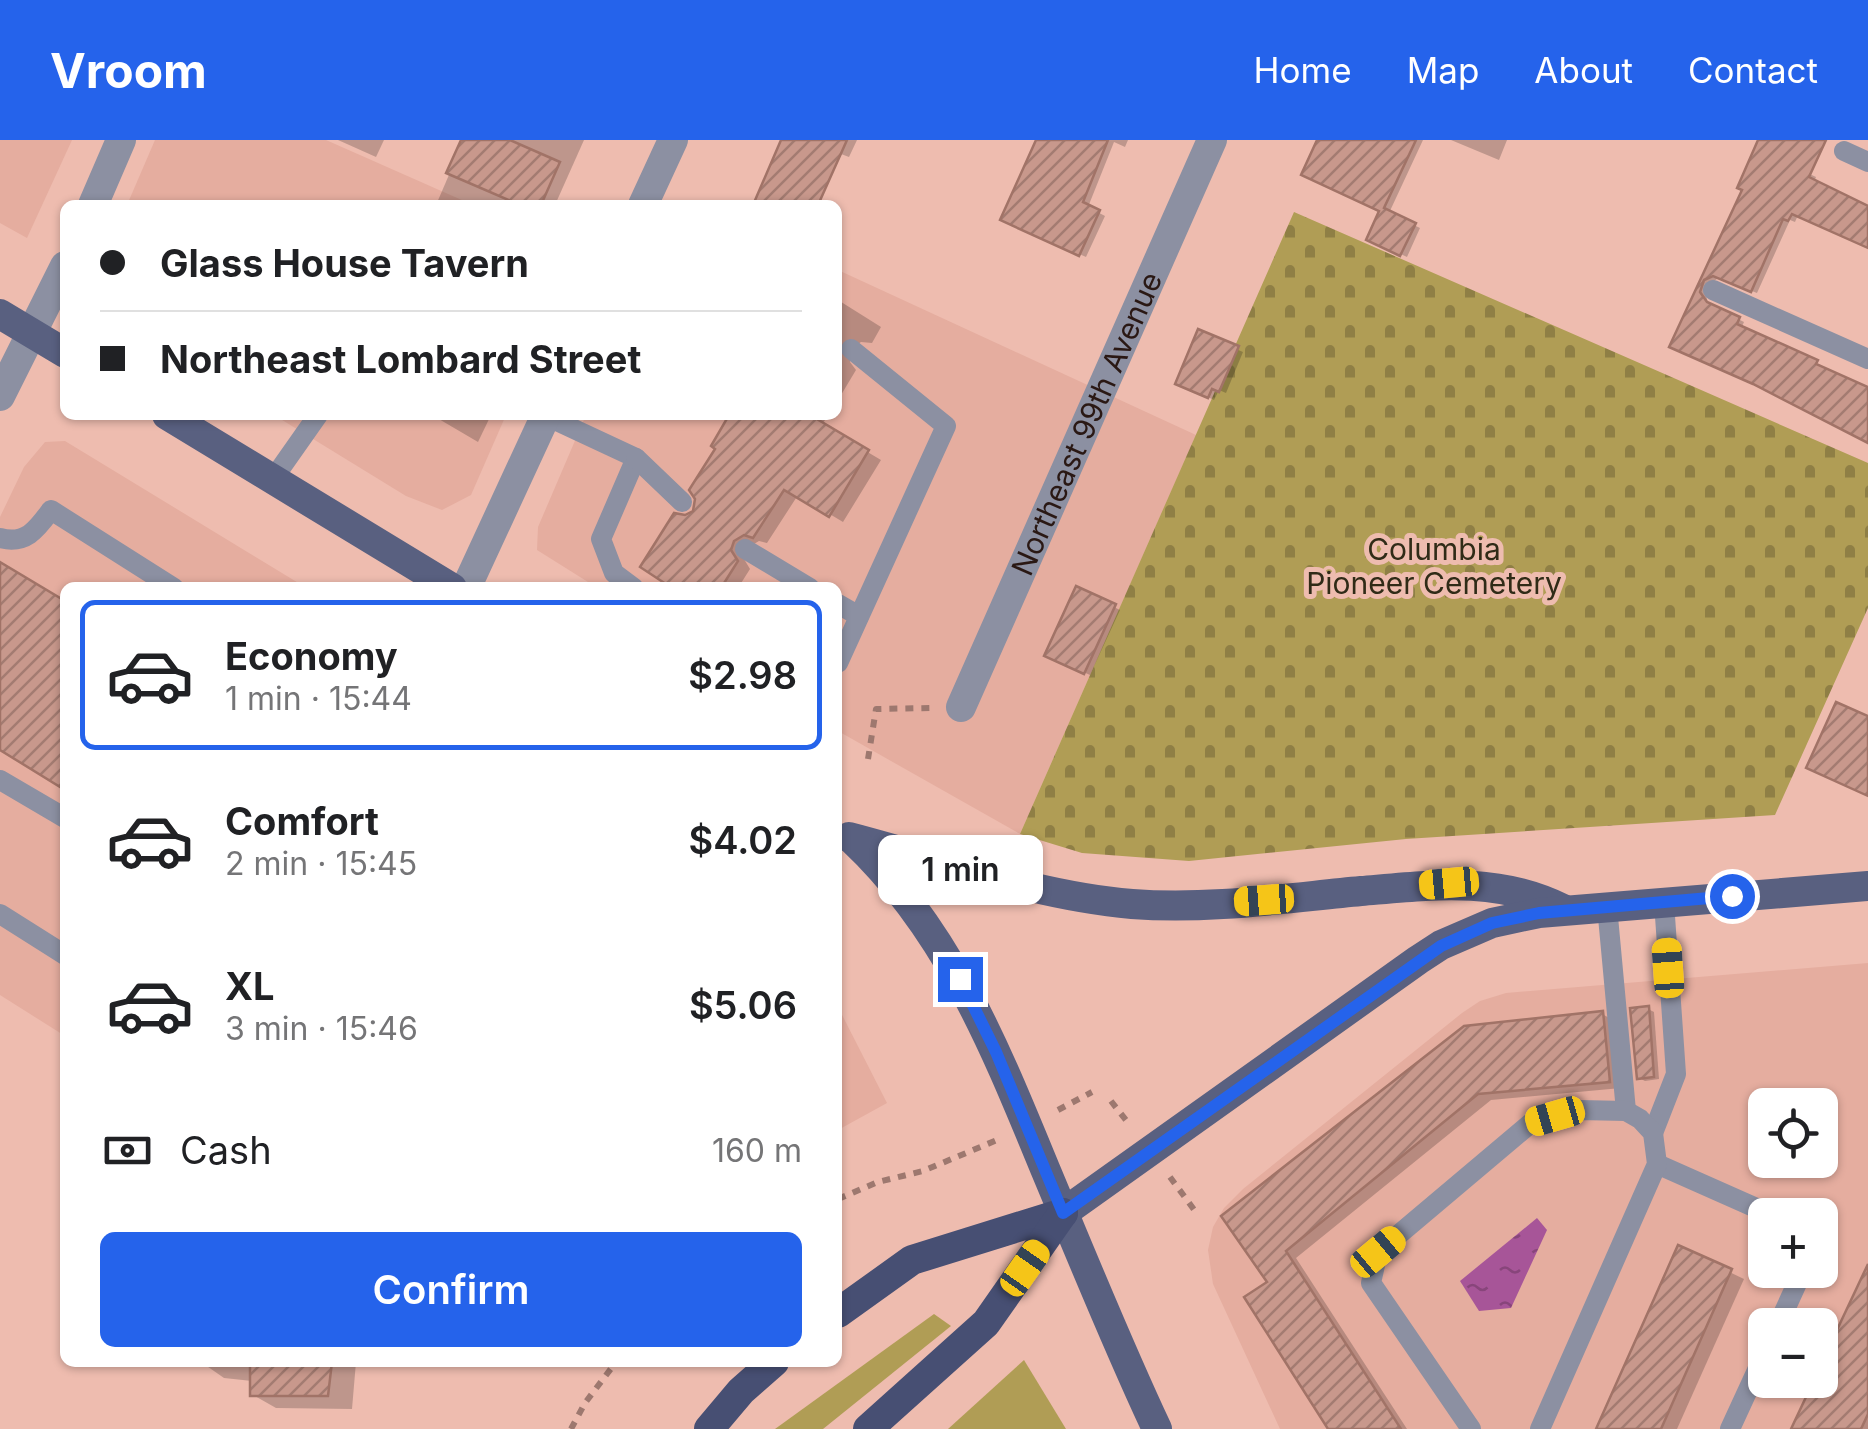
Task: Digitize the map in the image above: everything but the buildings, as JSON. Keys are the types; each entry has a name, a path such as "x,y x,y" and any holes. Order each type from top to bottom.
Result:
{"highway":[{"path":"842,1310 912,1260 1063,1213"},
{"path":"868,1429 986,1323 1063,1213"},
{"path":"709,1429 741,1391 768,1367"}],"main road":[{"path":"0,314 60,351"},
{"path":"175,420 442,582"},
{"path":"843,833 1070,894 1132,904 1230,902 1449,883 1510,889 1566,910"},
{"path":"843,833 902,890 950,961 996,1052 1157,1429"},
{"path":"1063,1213 1441,946 1492,923 1606,906 1868,886"}],"street":[{"path":"95,200 122,140"},
{"path":"645,200 673,140"},
{"name":"Northeast 99th Avenue","path":"961,706 1212,140"},
{"path":"0,396 60,276"},
{"path":"469,582 544,420"}],"lane":[{"path":"1844,152 1868,162"},
{"path":"1714,290 1868,360"},
{"path":"842,654 946,426 851,349"},
{"path":"273,479 314,420"},
{"path":"555,420 636,458 682,502"},
{"path":"626,582 614,573 601,538 636,458"},
{"path":"0,538 20,540 35,532 51,510 165,582"},
{"path":"745,549 800,582"},
{"path":"842,606 858,616"},
{"path":"0,780 60,815"},
{"path":"1540,1429 1657,1164 1653,1134 1676,1074 1664,902"},
{"path":"1606,906 1626,1111"},
{"path":"0,914 60,952"},
{"path":"1471,1429 1371,1282 1378,1252 1531,1123 1578,1110 1626,1111 1653,1134"},
{"path":"1657,1164 1748,1204"},
{"path":"1730,1429 1748,1390"}],"path":[{"path":"868,758 876,710 961,706"},
{"path":"842,1196 923,1171"},
{"path":"571,1429 612,1367"}],"shaded area":[{"path":"0,140 72,140 27,238 0,223"},
{"path":"155,140 326,140 462,200 129,200"},
{"path":"842,272 1196,435 1020,834 842,733 842,582 588,582 537,550 538,527 584,420 842,420"},
{"path":"282,420 504,420 471,495 442,510 406,496"},
{"path":"65,441 297,582 60,582 60,1033 0,995 0,517 24,467 45,442"},
{"path":"1868,963 1868,1429 1280,1429 1213,1284 1208,1250 1213,1227 1224,1208 1243,1189 1480,1001 1506,993"},
{"path":"842,1015 887,1103 842,1128"}],"green space":[{"name":"Columbia Pioneer Cemetery","path":"1294,212 1868,463 1868,608 1775,815 1406,839 1189,861 1082,853 1020,834"},
{"path":"934,1314 951,1326 823,1429 775,1429"},
{"path":"1024,1360 1066,1429 948,1429"}],"water":[{"path":"1537,1218 1547,1230 1511,1308 1479,1311 1460,1281"}],"route":[{"path":"960,979 996,1052 1063,1213 1441,946 1492,923 1539,913 1732,896"}]}
